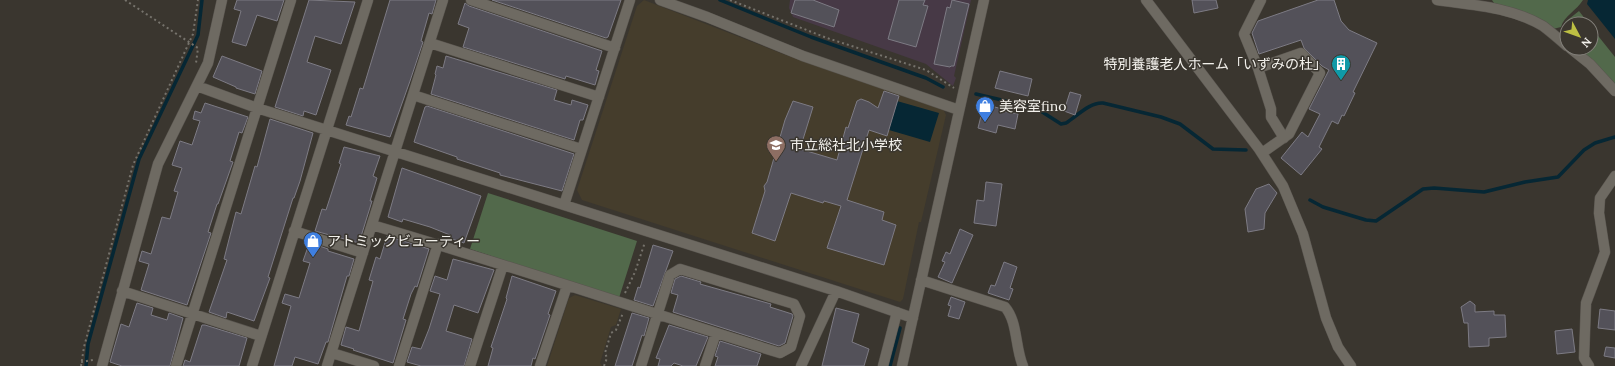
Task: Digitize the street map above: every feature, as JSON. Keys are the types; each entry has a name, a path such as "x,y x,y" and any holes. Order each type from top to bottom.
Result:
{"street":[{"path":"102,366 158,164 208,63 222,0"},
{"path":"176,366 291,0"},
{"path":"252,366 368,0"},
{"path":"328,366 443,0"},
{"path":"472,0 615,48"},
{"path":"564,205 630,0"},
{"path":"660,0 707,17 803,56 959,110"},
{"path":"902,366 984,0"},
{"path":"1146,0 1262,153 1283,186 1292,204 1303,234 1326,318 1338,347 1351,366"},
{"path":"1261,0 1244,34 1258,68 1271,109 1271,117 1284,138"},
{"path":"1437,0 1485,7 1518,14 1543,27 1559,40"},
{"path":"430,43 599,97"},
{"path":"1258,68 1301,53 1320,73 1289,134 1262,153"},
{"path":"1580,56 1590,64 1615,91"},
{"path":"197,86 257,108 836,291 913,318"},
{"path":"413,95 581,149"},
{"path":"1589,366 1584,358 1586,303 1605,252 1598,213 1600,198 1615,176"},
{"path":"372,225 438,244 566,286 658,315 780,353 790,346 800,316 794,304 680,269 670,275 658,315 641,366"},
{"path":"294,231 363,253"},
{"path":"399,366 438,244"},
{"path":"470,366 503,265"},
{"path":"921,280 1005,307 1012,321 1023,366"},
{"path":"540,366 566,286"},
{"path":"122,291 261,336"},
{"path":"802,366 836,291"},
{"path":"883,366 897,312"},
{"path":"705,366 716,333"},
{"path":"332,352 374,366"}],"path":[{"path":"125,0 196,47"},
{"path":"81,366 96,300 133,165 191,43 198,0"},
{"path":"730,0 827,38 926,70 950,87 963,90"},
{"path":"604,366 607,358 605,353 612,333 616,330 646,238"},
{"path":"81,362 89,361"}],"shaded area":[{"path":"644,0 783,54 942,107 946,115 921,222 919,222 903,299 900,302 582,200 577,190 637,6"},
{"path":"790,0 971,0 954,76 956,78 953,86 926,64 793,17 789,8"},
{"path":"575,295 621,309 616,325 611,327 600,363 602,366 547,366 569,298"}],"green space":[{"path":"1492,0 1583,0 1568,16 1559,16 1559,28 1553,29 1532,16 1494,3"},
{"path":"1579,11 1583,16 1573,16"},
{"path":"1599,37 1615,57 1615,85 1588,56 1599,56"},
{"path":"488,193 637,241 619,298 470,249"}],"water":[{"path":"1588,0 1615,0 1615,39 1599,19 1599,16 1597,16 1587,4"},
{"path":"897,101 939,113 930,142 889,130"}],"building":[{"path":"237,0 284,0 277,21 257,15 246,46 232,42 241,11 234,9"},
{"path":"309,0 355,2 341,44 315,36 307,62 331,70 316,115 304,111 303,116 275,107"},
{"path":"390,0 436,0 432,14 429,13 421,41 423,42 390,137 346,125 349,116 351,117 360,88 363,89"},
{"path":"492,0 621,0 608,37 606,38"},
{"path":"795,0 813,0 839,10 834,27 791,13"},
{"path":"899,0 925,0 923,5 928,6 916,47 888,39"},
{"path":"952,0 969,4 954,66 950,67 934,64 947,7 950,8"},
{"path":"1192,0 1216,0 1218,8 1194,13"},
{"name":"特別養護老人ホーム「いずみの杜」","path":"1318,0 1334,0 1341,21 1349,30 1377,43 1353,92 1355,93 1344,116 1342,115 1338,124 1332,121 1319,147 1322,149 1301,175 1281,158 1302,132 1308,137 1320,114 1309,109 1329,70 1322,66 1304,48 1301,40 1259,54 1252,33 1258,21"},
{"path":"465,3 469,6 602,51 596,70 599,71 595,85 566,76 565,79 463,47 469,28 458,24"},
{"path":"222,56 262,71 255,94 236,88 213,77"},
{"path":"446,56 557,90 554,100 571,105 572,100 588,105 583,120 580,120 574,140 431,94 437,66 443,68"},
{"path":"1000,71 1032,79 1028,96 995,88"},
{"path":"884,91 899,96 887,136 869,130 847,200 884,212 882,220 896,225 884,265 827,248 841,206 824,201 823,203 791,193 775,241 752,233 765,191 764,186 767,182 785,120 793,101 813,107 800,149 837,160 846,127 848,128 857,101 861,99 878,108"},
{"path":"1070,92 1081,95 1075,115 1064,111"},
{"path":"205,103 248,117 242,133 239,132 230,161 233,162 217,204 208,232 211,233 187,305 141,290 149,264 139,261 142,251 151,254 162,217 170,219 178,192 174,191 182,168 172,165 180,141 192,145 200,121 193,119 195,111 201,113"},
{"path":"984,104 1002,109 1002,111 1018,114 1015,129 998,125 996,133 978,128"},
{"path":"427,106 574,154 562,191 500,175 500,173 457,159 457,157 414,142 425,107"},
{"path":"270,119 313,133 300,181 293,198 268,277 270,278 254,321 227,312 226,318 209,312 227,260 224,259 236,212 241,214 255,166 257,167"},
{"path":"344,147 380,156 373,176 377,178 370,201 372,201 359,243 315,231 322,209 326,210 341,164 339,163"},
{"path":"402,168 481,196 464,243 449,238 450,235 430,227 403,219 402,222 388,217"},
{"path":"986,182 1002,184 996,226 974,223 977,200 984,201"},
{"path":"1269,184 1277,193 1265,213 1264,229 1248,232 1245,209 1256,189"},
{"path":"960,229 973,235 952,283 938,277 945,262 942,261 946,252 950,254"},
{"path":"387,236 429,249 417,287 415,286 411,294 403,319 406,320 393,363 341,345 346,327 359,331 373,281 369,280 376,257 380,259"},
{"path":"311,243 328,249 328,251 354,259 349,276 347,276 328,342 326,342 318,364 295,357 292,366 274,366 291,306 282,303 285,294 299,298 310,263 303,261 309,244"},
{"path":"653,245 673,251 653,306 634,300 638,287 640,288"},
{"path":"453,259 494,270 478,313 454,305 446,331 472,339 464,366 421,366 407,362 412,347 421,349 429,329 440,294 430,291 435,276 447,280"},
{"path":"1004,262 1017,267 1010,288 1013,289 1009,300 988,293 991,285 995,286"},
{"path":"512,276 556,291 548,314 550,315 535,359 533,358 531,366 488,366 493,348 491,347 507,299"},
{"path":"681,276 701,282 700,284 771,304 770,307 792,314 793,316 785,343 779,346 673,312 678,295 671,293 675,279"},
{"path":"951,297 965,302 959,319 948,316 951,306 948,305"},
{"path":"1470,301 1475,305 1475,312 1494,311 1494,315 1505,315 1506,337 1489,338 1489,346 1469,347 1468,323 1464,323 1461,307"},
{"path":"137,303 153,308 151,315 167,320 169,313 183,318 170,366 122,366 110,362 121,324 129,327"},
{"path":"836,308 859,314 852,342 869,349 864,366 822,366"},
{"path":"1600,309 1615,311 1615,330 1598,328"},
{"path":"632,313 649,318 644,336 642,335 632,366 615,366"},
{"path":"202,325 247,338 239,366 183,366 185,360 190,362"},
{"path":"669,325 708,337 696,366 683,366 674,363 671,366 658,366 660,359 656,358"},
{"path":"1572,329 1575,352 1557,354 1555,331"},
{"path":"720,341 761,354 757,366 715,366 718,357 715,356"},
{"path":"1606,347 1615,348 1615,358 1604,356"}],"waterway":[{"path":"86,366 88,344 139,159 198,35 202,0"},
{"path":"720,0 811,37 926,78 943,87"},
{"path":"976,94 1036,108 1061,124 1066,123 1088,107 1098,103 1103,103 1161,117 1180,124 1213,149 1246,150"},
{"path":"1310,200 1323,207 1366,220 1376,221 1423,189 1434,188 1484,192 1525,182 1558,177 1584,150 1595,143 1615,137"},
{"path":"890,366 900,328"}],"place":[{"name":"特別養護老人ホーム「いずみの杜」","path":"1341,81"},
{"name":"美容室fino","path":"985,123"},
{"name":"市立総社北小学校","path":"776,162"},
{"name":"アトミックビューティー","path":"313,258"}]}
